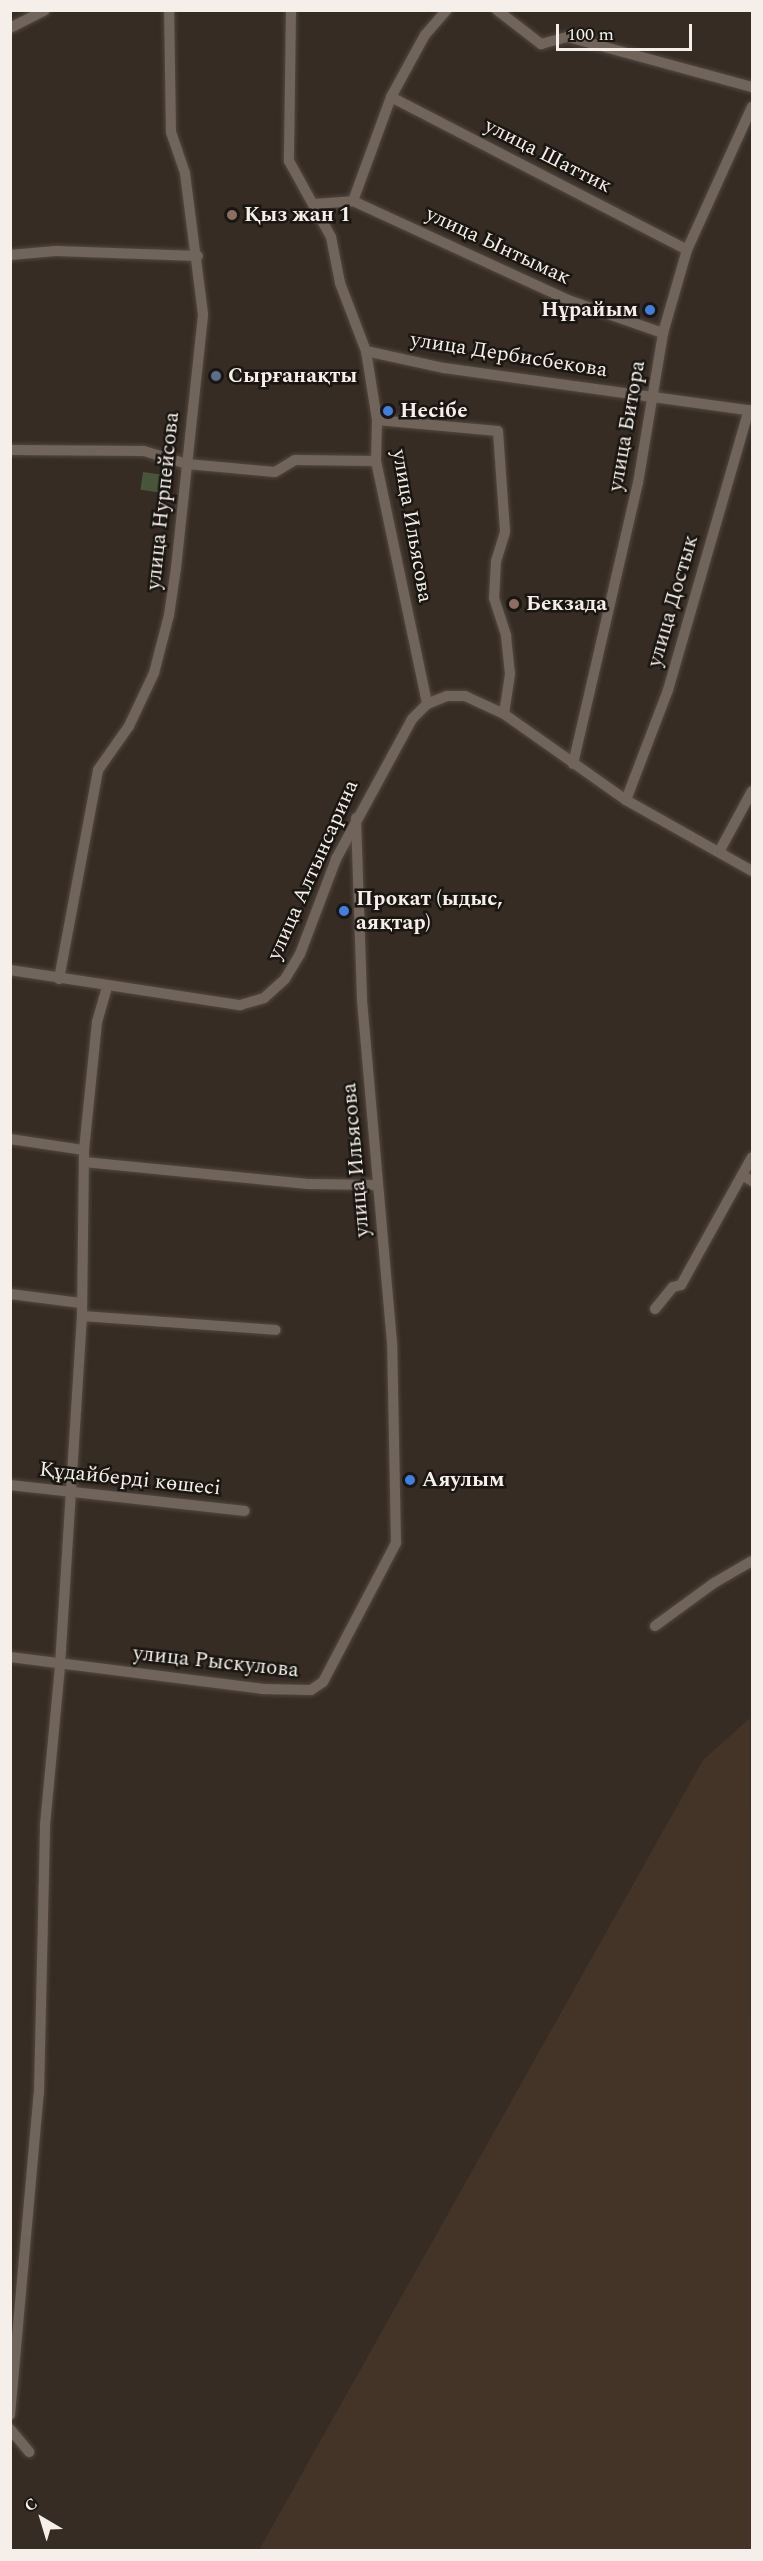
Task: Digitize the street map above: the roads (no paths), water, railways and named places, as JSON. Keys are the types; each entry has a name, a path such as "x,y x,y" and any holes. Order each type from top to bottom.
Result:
{"street":[{"path":"10,28 45,10"},
{"name":"улица Нурпейсова","path":"59,979 98,770 129,726 154,673 170,615 203,314 198,256 185,173 171,132 169,10"},
{"name":"улица Ильясова","path":"291,10 289,161 331,237 339,284 366,351 377,420 376,461 427,704"},
{"path":"314,204 353,201 391,97 425,35 447,10"},
{"path":"497,10 541,44 568,37 753,87"},
{"name":"улица Шаттик","path":"391,97 687,250"},
{"name":"улица Битора","path":"573,764 596,674 654,397 663,333 687,250 753,107"},
{"name":"улица Ынтымак","path":"353,201 568,300 663,333"},
{"path":"10,255 56,251 198,256"},
{"name":"улица Дербисбекова","path":"366,351 444,368 751,410"},
{"name":"улица Достык","path":"626,800 668,690 751,410"},
{"path":"377,420 498,431 505,532 496,561 494,598 506,636 510,674 504,714"},
{"path":"10,450 144,451 187,464 275,472 295,460 376,461"},
{"path":"427,704 447,696 465,696 504,714 626,800 753,871"},
{"name":"улица Алтынсарина","path":"10,970 107,988 240,1005 264,998 285,979 300,954 336,859 356,818 412,718 427,704"},
{"path":"719,852 753,791"},
{"name":"улица Ильясова","path":"356,818 362,999 392,1342 396,1499"},
{"path":"10,2415 39,2093 45,1825 60,1665 72,1493 82,1316 80,1303 84,1150 97,1022 107,988"},
{"path":"10,1139 84,1150"},
{"path":"655,1309 673,1287 681,1285 753,1157"},
{"path":"84,1162 298,1183 378,1185"},
{"path":"742,1175 753,1181"},
{"path":"10,1294 80,1303"},
{"path":"82,1316 275,1330"},
{"name":"Құдайберді көшесі","path":"10,1485 245,1510"},
{"name":"улица Рыскулова","path":"10,1657 43,1659 60,1665 262,1689 311,1690 323,1682 396,1543 396,1499"},
{"path":"655,1626 714,1583 753,1561"},
{"path":"10,2430 29,2452"}],"place":[{"name":"Қыз жан 1","path":"232,215"},
{"name":"Нұрайым","path":"650,310"},
{"name":"Сырғанақты","path":"216,376"},
{"name":"Несібе","path":"388,411"},
{"name":"Бекзада","path":"514,604"},
{"name":"Прокат (ыдыс, аяқтар)","path":"344,911"},
{"name":"Аяулым","path":"410,1480"}]}
